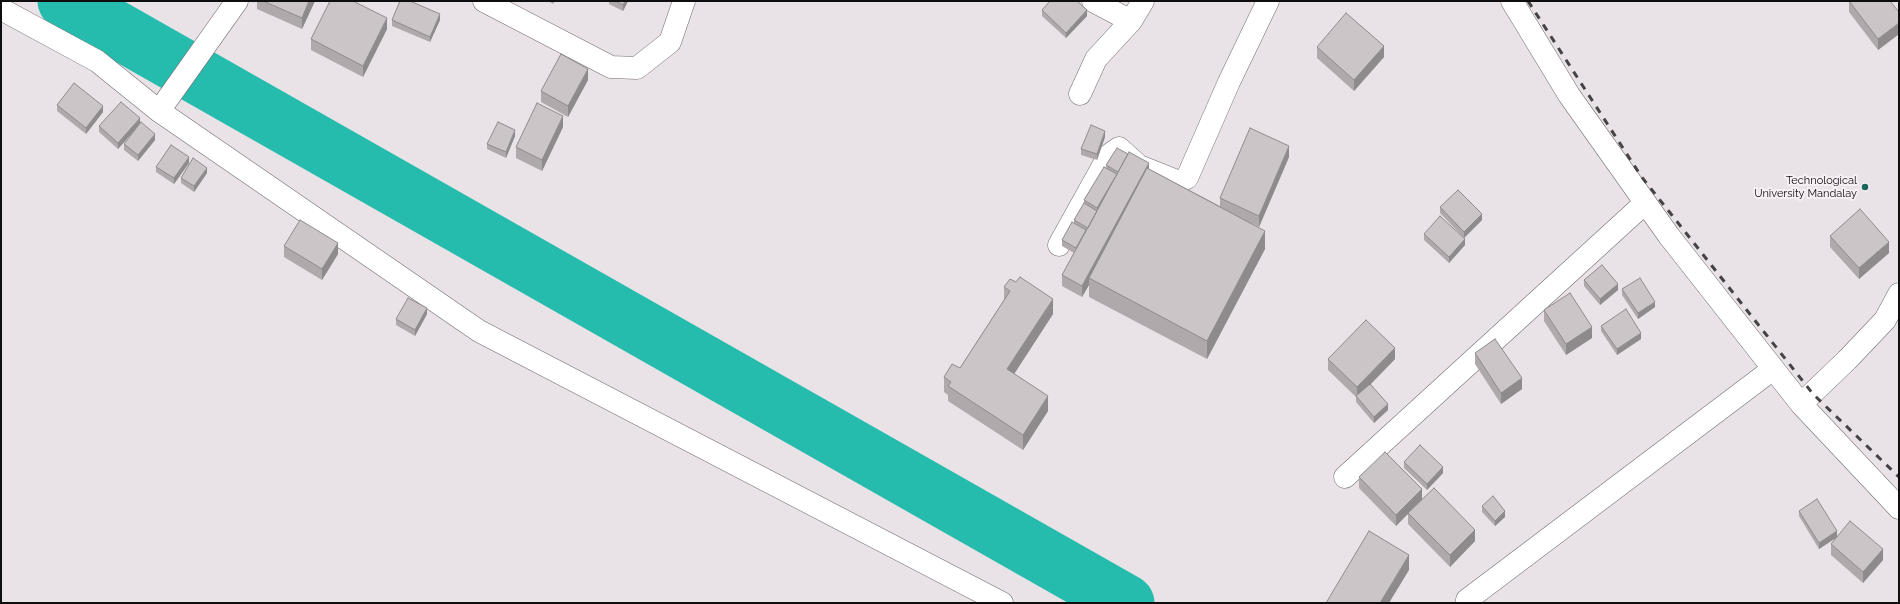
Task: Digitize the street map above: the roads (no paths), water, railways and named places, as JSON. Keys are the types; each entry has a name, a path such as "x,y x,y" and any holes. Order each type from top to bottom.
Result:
{"street":[{"path":"159,111 219,24 237,1"},
{"path":"484,1 611,67 637,68 670,42 684,1"},
{"path":"1093,1 1131,21"},
{"path":"1080,94 1096,59 1131,21 1143,1"},
{"path":"1059,245 1109,155 1120,148 1139,166 1174,180 1180,181 1188,178 1220,102 1268,1"},
{"path":"1512,1 1569,95 1669,236 1801,404 1899,508"},
{"path":"1,9 97,61 159,111 478,331 1002,603"},
{"path":"1345,478 1645,203"},
{"path":"1801,404 1841,366 1885,320 1899,294"},
{"path":"1467,600 1773,369"}],"waterway":[{"path":"66,1 1126,603"}],"railway":[{"path":"1528,1 1641,176 1813,394 1899,477"}],"place":[{"name":"Technological University Mandalay","path":"1865,187"}]}
